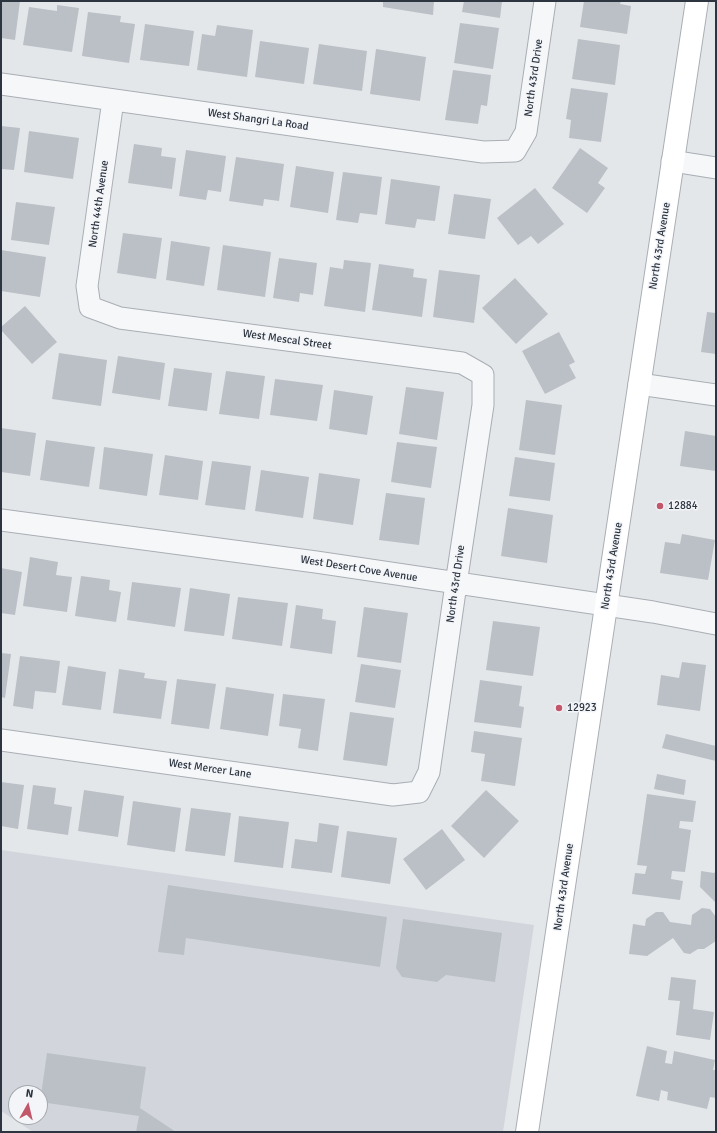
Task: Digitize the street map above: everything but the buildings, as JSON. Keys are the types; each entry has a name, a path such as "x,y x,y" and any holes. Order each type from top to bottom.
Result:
{"main road":[{"name":"North 43rd Avenue","path":"527,1132 697,1"}],"street":[{"name":"North 43rd Drive","path":"515,152 526,132 545,1"},
{"name":"West Shangri La Road","path":"1,84 483,152 515,152"},
{"name":"North 44th Avenue","path":"90,308 87,286 112,100"},
{"path":"672,161 716,168"},
{"name":"West Mescal Street","path":"90,308 120,318 462,364 483,375"},
{"name":"North 43rd Drive","path":"419,792 429,772 483,405 483,375"},
{"path":"639,384 716,395"},
{"name":"West Desert Cove Avenue","path":"1,520 308,561 652,612 716,624"},
{"name":"West Mercer Lane","path":"1,740 393,795 419,792"}],"shaded area":[{"path":"1,850 534,925 503,1132 33,1132 22,1125 48,1125 48,1085 8,1085 8,1116 1,1111"}],"place":[{"name":"12884","path":"660,506"},
{"name":"12923","path":"559,708"}]}
